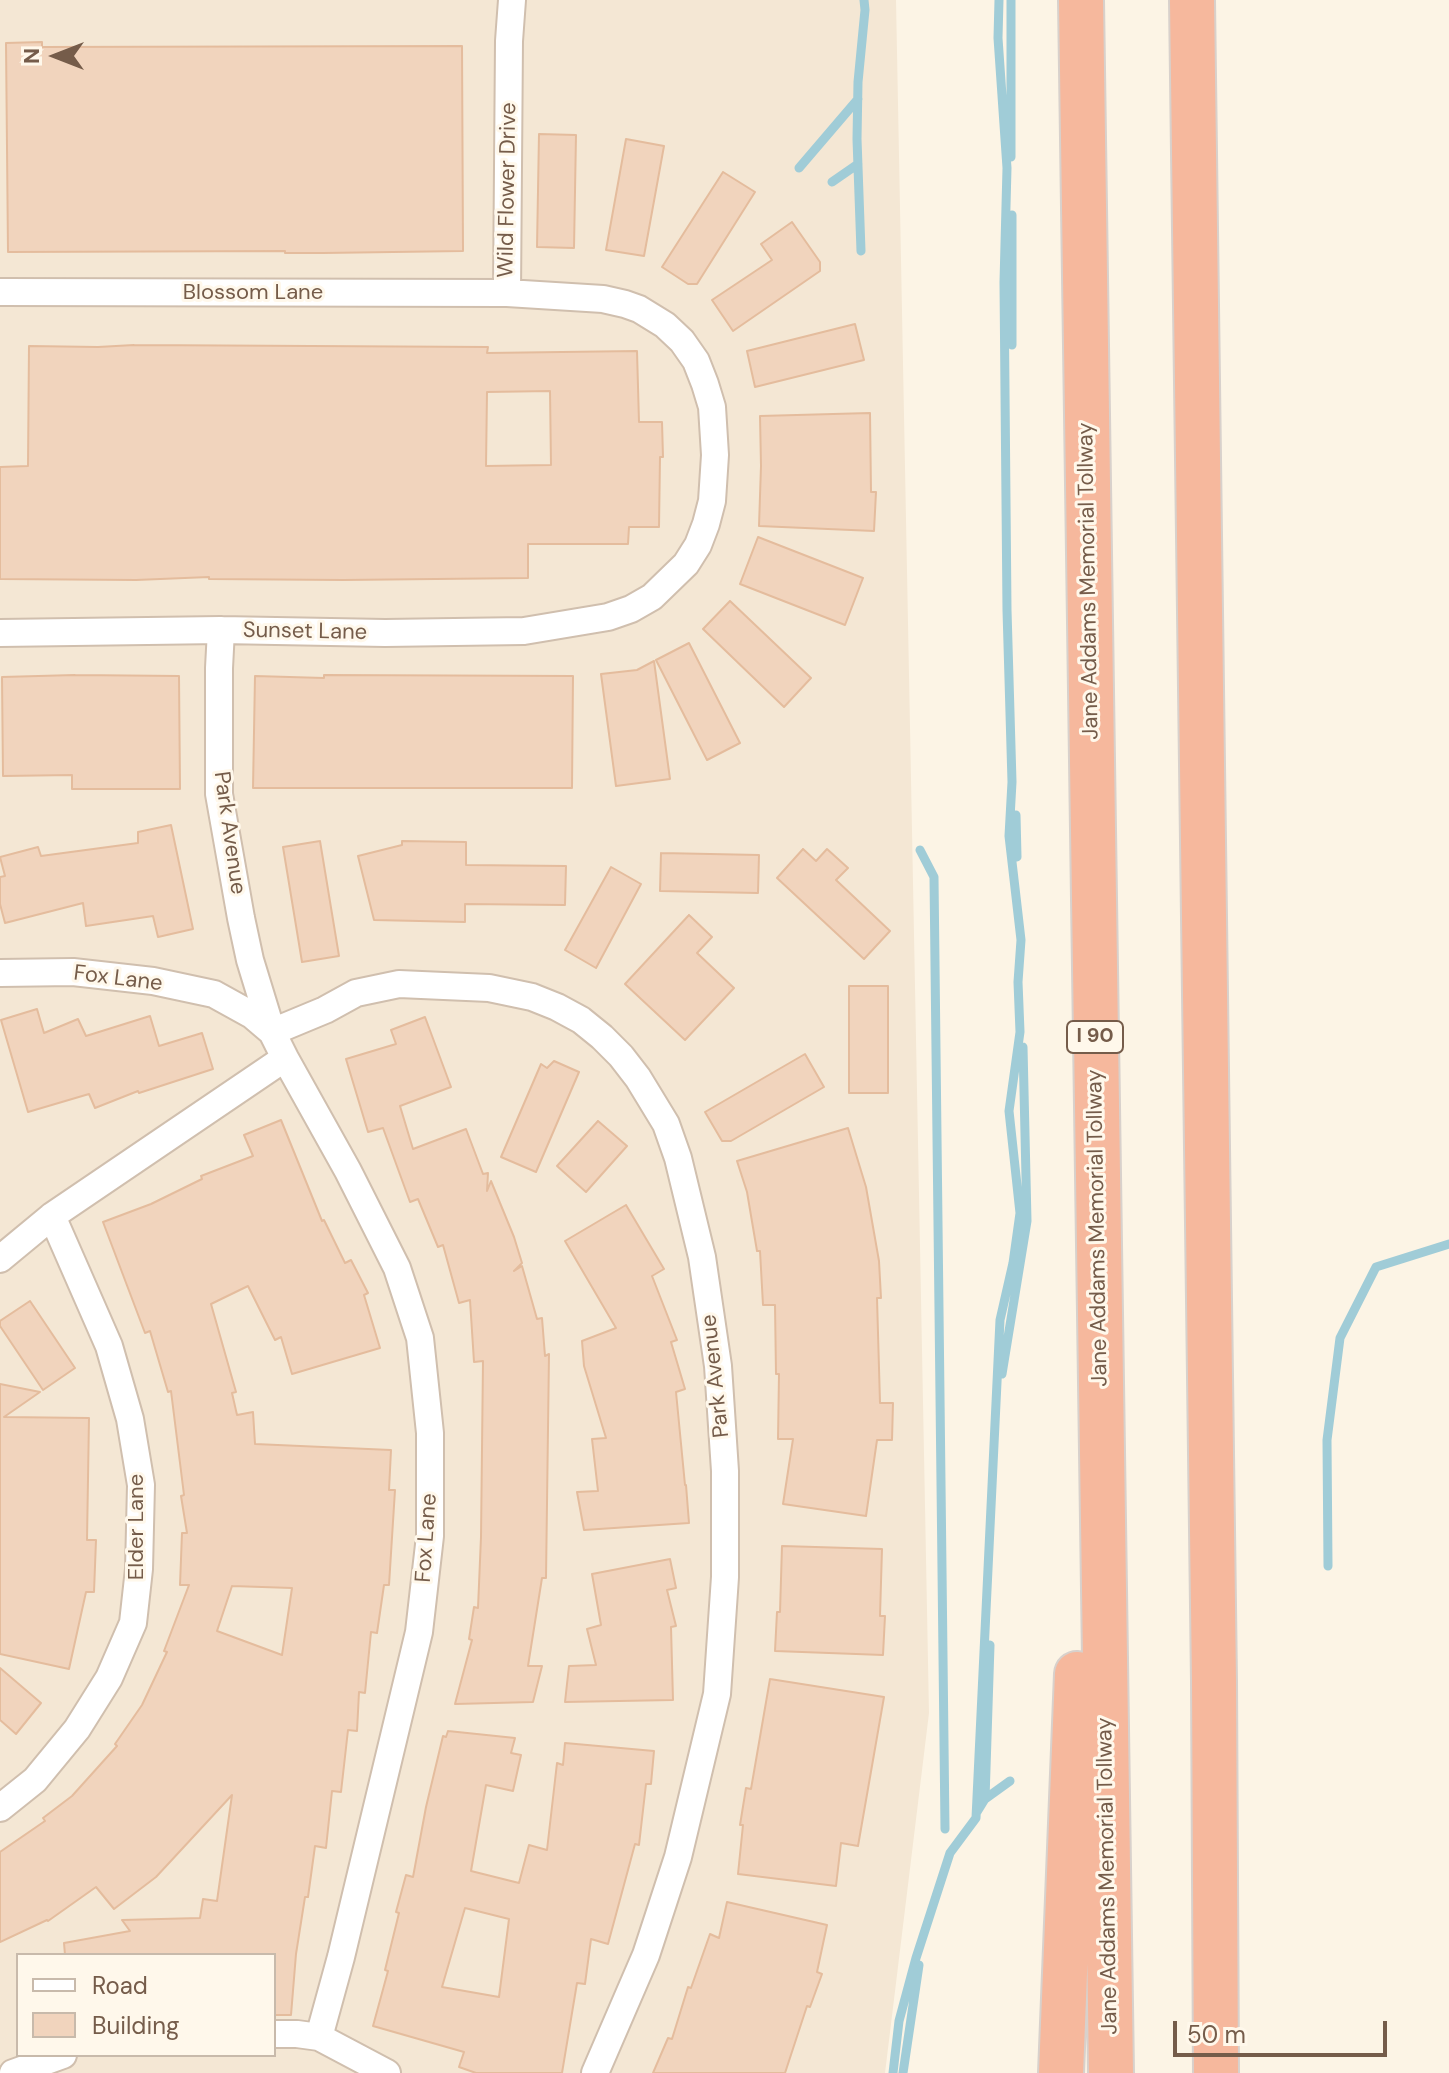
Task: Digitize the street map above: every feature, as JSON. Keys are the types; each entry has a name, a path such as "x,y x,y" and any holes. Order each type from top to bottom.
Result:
{"highway":[{"name":"Jane Addams Memorial Tollway","path":"1081,0 1111,2073"},
{"path":"1192,0 1214,1681 1216,2073"},
{"path":"1061,2073 1081,1588 1099,1268"}],"street":[{"name":"Wild Flower Drive","path":"512,0 507,293 603,299 639,309 665,325 682,341 696,361 712,407 715,455 712,501 698,545 686,564 652,597 608,617"},
{"name":"Blossom Lane","path":"0,292 507,293"},
{"name":"Sunset Lane","path":"0,633 524,631 608,617"},
{"name":"Park Avenue","path":"221,630 219,794 250,960 272,1032 285,1058"},
{"name":"Fox Lane","path":"0,973 73,972 153,981 214,994 252,1015 272,1032"},
{"name":"Park Avenue","path":"272,1032 356,993 399,984 489,988 532,997 581,1020 621,1056 666,1124 678,1158 702,1257 718,1366 725,1486 725,1577 717,1694 678,1857 646,1955 595,2073"},
{"name":"Fox Lane","path":"285,1058 348,1171 397,1268 420,1338 430,1433 430,1536 419,1632 319,2037"},
{"path":"0,1259 52,1216 285,1058"},
{"name":"Elder Lane","path":"0,1808 35,1780 77,1729 109,1678 133,1623 139,1569 141,1485 130,1419 109,1346 52,1216"},
{"path":"276,2034 319,2037 387,2073"},
{"path":"13,2073 57,2057"}],"shaded area":[{"path":"0,0 896,0 929,1713 885,2073 0,2073"}],"building":[{"path":"42,42 42,47 462,46 463,251 8,252 6,43"},
{"path":"539,134 576,135 574,248 537,247"},
{"path":"626,139 664,146 644,256 606,250"},
{"path":"723,172 755,192 697,284 688,284 662,267"},
{"path":"792,222 820,262 820,271 733,331 712,300 772,260 761,244"},
{"path":"855,324 864,360 755,387 747,351"},
{"path":"29,346 488,347 487,353 637,351 639,422 662,422 659,527 629,527 628,544 528,544 528,578 0,579 0,467 28,466","holes":["550,391 551,465 486,466 487,392"]},
{"path":"870,413 871,492 876,492 874,531 759,526 760,416"},
{"path":"758,537 863,578 845,625 740,584"},
{"path":"730,601 811,678 784,707 703,629"},
{"path":"689,643 740,743 707,760 656,660"},
{"path":"654,661 670,779 616,786 601,674 637,670"},
{"path":"324,675 573,676 572,788 253,788 255,676 324,678"},
{"path":"179,676 180,789 72,789 72,775 3,776 2,677"},
{"path":"171,825 193,929 158,937 153,916 86,926 83,903 5,923 0,904 0,877 5,876 0,857 38,847 41,856 138,843 138,832"},
{"path":"320,841 339,956 302,962 283,847"},
{"path":"402,841 466,842 466,865 566,866 565,905 465,904 465,922 374,920 358,856 402,845"},
{"path":"803,849 816,861 827,849 848,868 836,880 890,931 864,959 777,878"},
{"path":"661,853 759,855 758,893 660,891"},
{"path":"611,867 641,884 596,968 565,950"},
{"path":"689,915 712,937 697,953 734,988 685,1040 625,984"},
{"path":"849,986 888,986 888,1093 849,1093"},
{"path":"37,1009 44,1033 78,1019 86,1036 150,1016 159,1046 202,1033 213,1069 138,1091 95,1108 89,1094 28,1112 1,1020"},
{"path":"425,1017 451,1087 400,1106 413,1149 466,1129 483,1174 488,1173 487,1191 491,1181 514,1237 522,1263 514,1271 522,1266 537,1319 542,1318 545,1356 549,1354 546,1578 542,1578 528,1666 542,1666 533,1702 455,1704 472,1640 469,1639 474,1607 478,1608 483,1361 474,1362 470,1300 459,1303 443,1245 438,1247 418,1199 410,1202 383,1128 368,1132 346,1059 396,1044 391,1030"},
{"path":"805,1054 824,1087 731,1141 722,1141 705,1112"},
{"path":"554,1061 579,1072 536,1172 501,1157 541,1064 547,1068"},
{"path":"281,1120 322,1221 345,1263 351,1260 368,1293 364,1295 380,1348 292,1374 281,1337 275,1340 248,1286 211,1304 236,1392 232,1393 237,1415 253,1412 255,1444 391,1450 389,1490 395,1490 389,1585 384,1585 377,1633 371,1632 365,1693 359,1692 357,1731 348,1730 341,1792 332,1791 326,1848 315,1846 296,1954 291,2015 276,2015 276,1953 65,1953 64,1943 130,1931 122,1920 200,1918 203,1899 217,1901 232,1795 156,1877 114,1909 96,1887 48,1921 0,1942 0,1852 45,1821 43,1818 72,1796 117,1746 115,1744 142,1705 167,1652 164,1651 189,1585 180,1585 182,1533 187,1533 171,1391 168,1392 150,1331 145,1333 103,1222 151,1204 202,1179 201,1176 253,1156 244,1135","holes":["232,1586 292,1588 282,1655 217,1631"]},
{"path":"598,1121 627,1146 586,1192 557,1166"},
{"path":"848,1128 866,1187 879,1261 880,1403 893,1403 892,1440 877,1440 866,1516 783,1504 793,1439 778,1439 779,1374 776,1374 775,1305 763,1305 760,1251 757,1251 747,1192 737,1161"},
{"path":"626,1205 664,1269 652,1276 677,1340 671,1342 685,1389 676,1392 689,1523 584,1530 577,1492 598,1491 592,1439 606,1438 584,1366 582,1341 616,1328 565,1241"},
{"path":"30,1301 75,1368 43,1390 0,1326 0,1321"},
{"path":"0,1384 40,1392 4,1417 89,1418 87,1540 96,1540 94,1592 86,1592 69,1669 0,1654"},
{"path":"782,1546 882,1549 880,1616 885,1616 883,1655 775,1651"},
{"path":"670,1559 676,1588 667,1590 676,1626 671,1627 673,1700 565,1702 569,1666 596,1665 587,1629 601,1625 592,1574"},
{"path":"0,1668 41,1703 16,1734 0,1720"},
{"path":"770,1679 884,1697 858,1846 841,1843 836,1886 738,1874 743,1825 740,1825 746,1788 751,1789"},
{"path":"448,1731 515,1738 511,1753 521,1755 513,1791 486,1785 471,1871 519,1883 529,1845 547,1850 557,1763 563,1765 565,1743 654,1751 651,1784 646,1784 639,1845 635,1844 608,1944 591,1939 585,1984 577,1983 562,2073 476,2073 459,2067 464,2052 373,2026 388,1971 385,1970 399,1913 396,1912 406,1875 413,1877 426,1807 443,1736 446,1737","holes":["465,1908 509,1919 499,1997 442,1987"]},
{"path":"727,1902 827,1925 817,1972 822,1974 810,2007 807,2006 785,2073 653,2073 668,2038 672,2039 688,1987 691,1988 710,1934 719,1938"}],"waterway":[{"path":"861,251 857,139 864,0"},
{"path":"893,2073 899,2021 950,1853 976,1818 1000,1320 1020,1213 1009,1111 1020,1032 1018,982 1021,940 1009,836 1012,782 1004,282 1007,168 998,38 999,0"},
{"path":"1011,0 1011,157"},
{"path":"799,168 858,99"},
{"path":"832,182 858,164"},
{"path":"1012,215 1012,345"},
{"path":"1016,815 1017,857"},
{"path":"920,850 934,877 945,1829"},
{"path":"1002,1374 1027,1221 1023,1047"},
{"path":"1328,1566 1327,1440 1340,1338 1376,1267 1449,1244"},
{"path":"977,1812 985,1799 990,1645"},
{"path":"985,1799 1010,1781"},
{"path":"903,2073 919,1965"}]}
